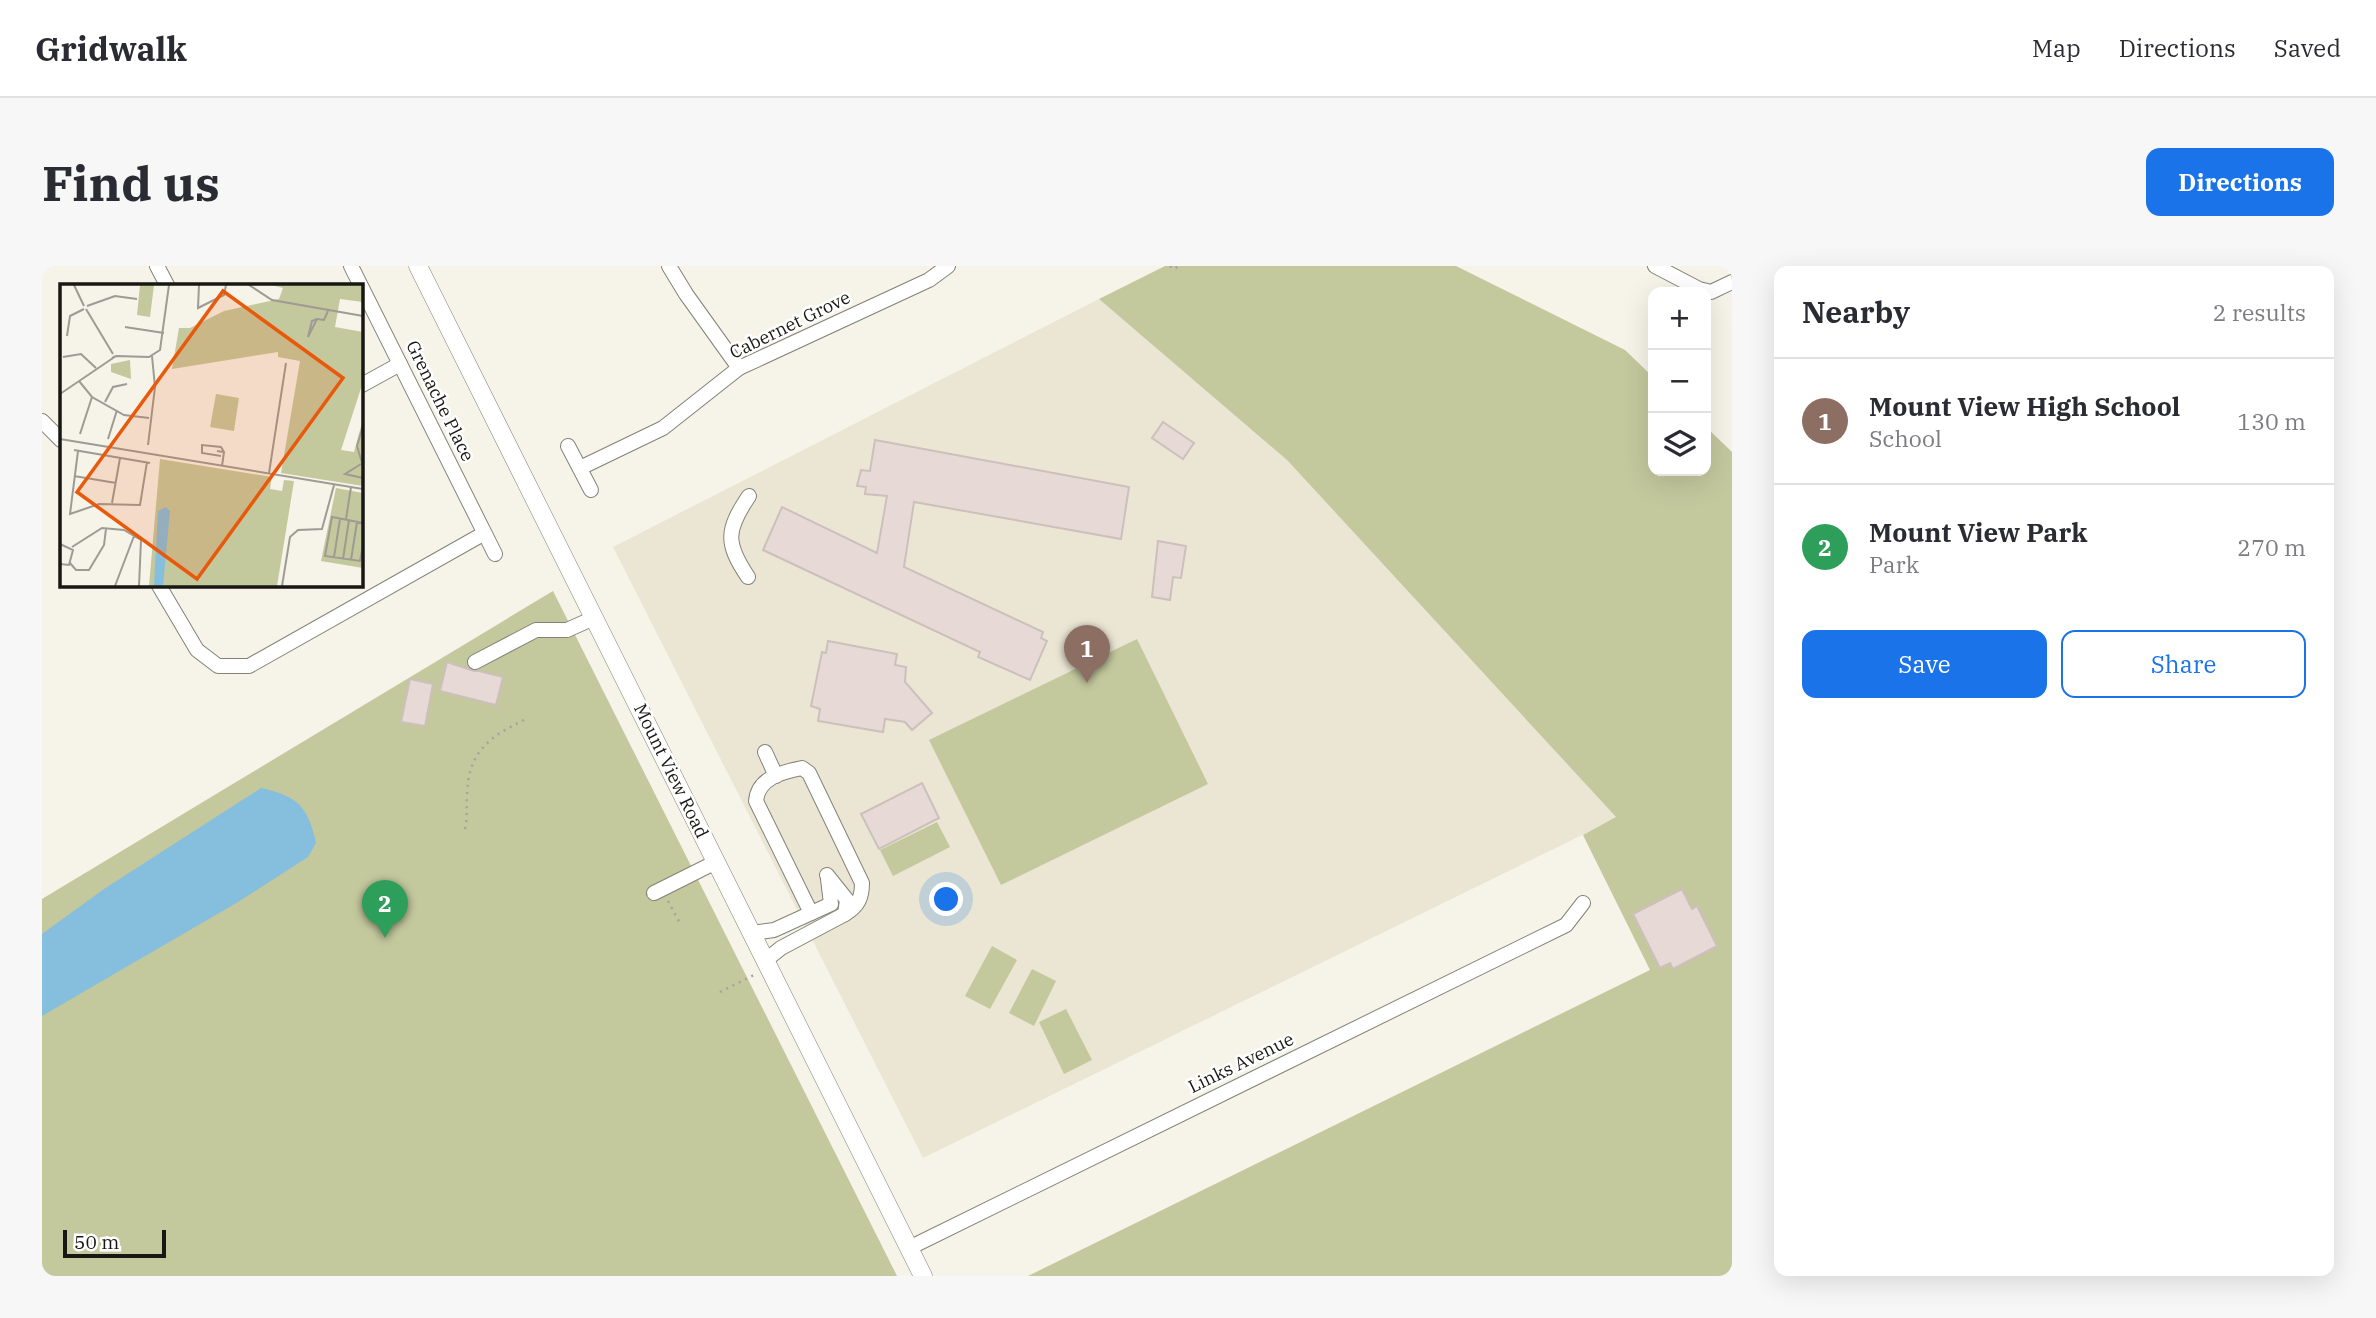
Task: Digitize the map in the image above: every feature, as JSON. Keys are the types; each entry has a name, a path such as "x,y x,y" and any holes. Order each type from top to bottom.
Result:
{"main road":[{"name":"Mount View Road","path":"418,266 923,1276"}],"street":[{"path":"157,266 166,284"},
{"name":"Grenache Place","path":"351,266 360,284"},
{"path":"669,266 739,368"},
{"name":"Cabernet Grove","path":"580,468 663,428 739,368 929,280 948,266"},
{"path":"1655,266 1699,289 1711,292 1732,282"},
{"name":"Grenache Place","path":"362,288 495,554"},
{"path":"362,385 400,365"},
{"path":"42,421 60,439"},
{"path":"568,446 591,490"},
{"path":"748,577 730,545 736,515 749,496"},
{"path":"159,586 197,650 218,666 249,666 483,534"},
{"path":"475,662 536,630 567,630 594,618"},
{"path":"765,752 776,776"},
{"path":"768,964 780,948 845,914 862,897 862,883 808,773 802,768 784,772 763,782 757,792 757,801 811,913"},
{"path":"658,891 716,862"},
{"path":"752,933 774,930 831,904 827,875 847,900 845,914"},
{"name":"Links Avenue","path":"909,1248 1566,925 1583,903"}],"path":[{"path":"1170,266 1173,270 1180,266"},
{"path":"466,829 468,775 475,756 489,740 524,720"},
{"path":"658,891 681,925"},
{"path":"720,992 768,964"}],"shaded area":[{"path":"1099,299 1287,460 1617,818 923,1158 613,547"}],"green space":[{"path":"1165,266 1456,266 1625,350 1648,372 1648,476 1711,476 1711,432 1732,452 1732,1276 1028,1276 1650,970 1583,835 1616,817 1287,460 1099,299"},
{"path":"553,591 897,1276 42,1276 42,899"},
{"path":"1137,639 1208,784 1001,885 929,740"},
{"path":"937,822 950,847 893,876 880,850"},
{"path":"992,946 1017,960 990,1009 965,996"},
{"path":"1032,969 1056,981 1034,1026 1009,1013"},
{"path":"1066,1009 1092,1060 1064,1074 1039,1022"}],"water":[{"path":"261,788 293,799 305,812 316,843 308,857 238,902 42,1016 42,934 104,889"}],"building":[{"path":"1163,422 1194,443 1183,459 1152,438"},
{"path":"875,440 1129,487 1121,539 914,502 904,567 1043,632 1041,638 1047,641 1030,680 978,657 980,652 763,550 782,507 877,553 887,496 865,494 866,487 857,486 861,470 870,471"},
{"path":"1158,541 1186,546 1181,578 1173,577 1170,600 1152,597"},
{"path":"828,641 897,654 895,665 906,667 905,682 932,713 912,730 905,722 885,719 883,732 818,721 820,709 811,706 822,652 826,653"},
{"path":"447,662 503,677 496,705 440,691"},
{"path":"410,679 433,684 425,726 401,722"},
{"path":"922,783 939,818 879,849 861,814"},
{"path":"1682,889 1692,909 1697,906 1717,946 1673,969 1670,963 1660,968 1633,914"}],"place":[{"name":"Mount View High School","path":"1087,683"},
{"name":"Mount View Park","path":"385,938"}]}
